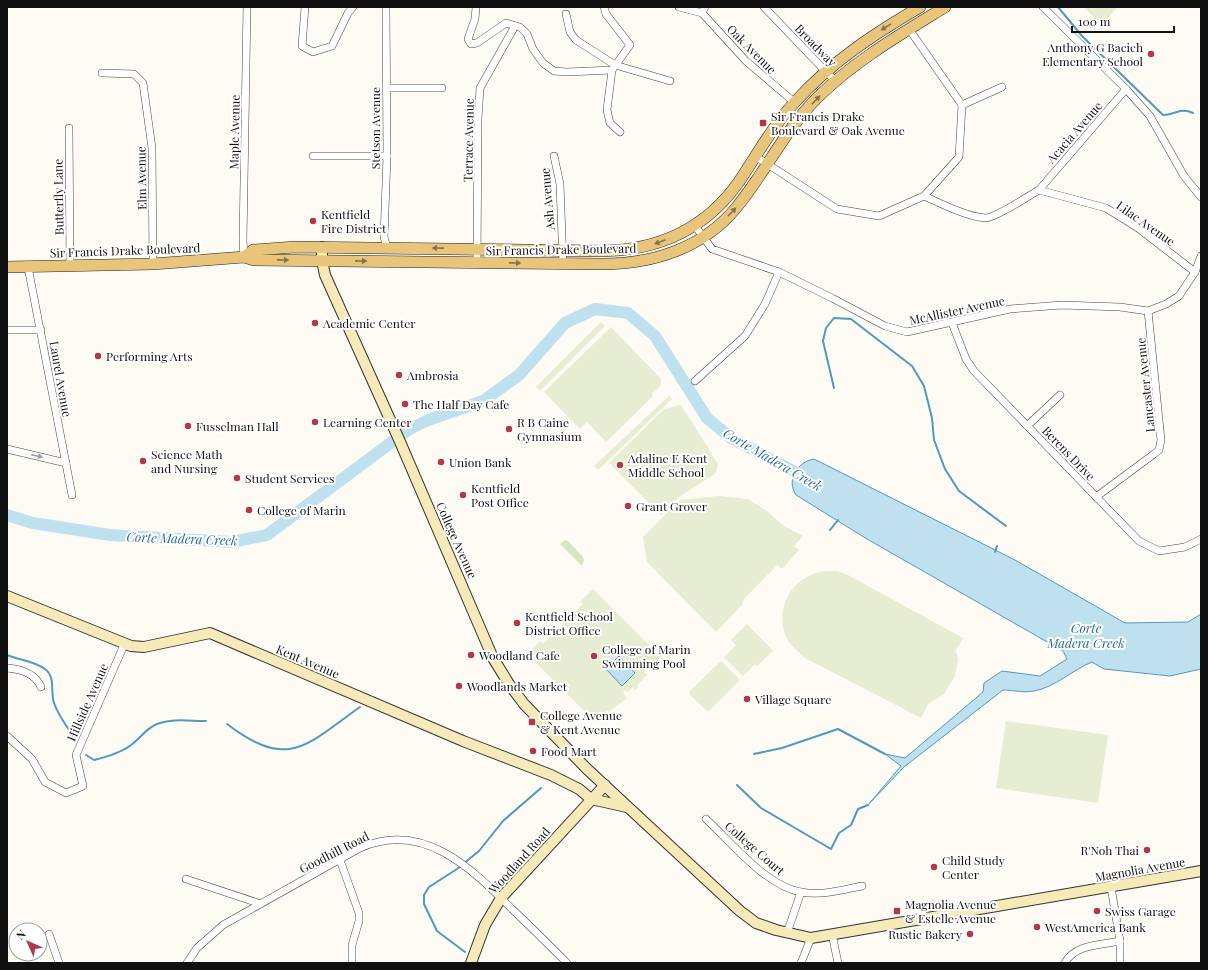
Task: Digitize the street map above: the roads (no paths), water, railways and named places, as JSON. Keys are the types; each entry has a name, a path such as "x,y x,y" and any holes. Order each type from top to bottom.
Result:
{"main road":[{"name":"Sir Francis Drake Boulevard","path":"244,257 253,250 322,247 617,251 649,246 695,226 725,199 754,156 794,102 826,71 868,39 920,7"},
{"name":"Sir Francis Drake Boulevard","path":"7,267 153,264 244,257 254,260 563,264 617,264 652,260 686,247 702,237 735,209 778,145 805,111 835,81 875,50 945,7"},
{"name":"College Avenue","path":"322,247 322,261 325,275 400,441 497,666 524,704 605,785 740,911 756,923 787,934 811,938"},
{"name":"Kent Avenue","path":"7,596 124,645 144,647 210,634 463,741 551,775 579,789 591,799"},
{"name":"Woodland Road","path":"471,963 485,925 501,898 605,785"},
{"path":"591,799 628,807"},
{"name":"Magnolia Avenue","path":"811,938 1201,871"}],"street":[{"name":"Maple Avenue","path":"244,257 243,240 247,7"},
{"path":"305,7 302,46 313,52 332,46 348,13 353,7"},
{"name":"Stetson Avenue","path":"386,7 387,156 384,236 387,248"},
{"path":"476,7 475,19 468,39 471,44 477,43 506,23 511,23 520,27 527,34 533,49 543,64 554,71 567,72 614,67 670,81"},
{"path":"604,7 606,14 630,45 614,67 607,110 610,123 620,132"},
{"path":"679,7 704,10"},
{"name":"Broadway","path":"764,7 835,81"},
{"path":"1043,7 1126,89 1150,116 1184,176 1201,198"},
{"name":"Oak Avenue","path":"704,10 746,61 794,102"},
{"path":"566,14 570,32 576,40 614,67"},
{"name":"Terrace Avenue","path":"477,263 478,119 480,88 515,26"},
{"path":"754,156 837,209 879,216 924,196 959,157 962,105 908,29"},
{"name":"Elm Avenue","path":"102,73 134,74 143,83 152,148 153,264"},
{"path":"962,105 1002,87"},
{"path":"387,88 442,88"},
{"name":"Acacia Avenue","path":"1039,190 1126,89"},
{"name":"Butterfly Lane","path":"69,128 70,266"},
{"path":"313,156 387,156"},
{"name":"Ash Avenue","path":"554,156 560,184 563,264"},
{"path":"924,196 954,210 985,218 1007,209 1039,190"},
{"name":"Lilac Avenue","path":"1039,190 1106,208 1138,228 1195,272"},
{"name":"McAllister Avenue","path":"695,226 712,249 779,272 885,326 907,332 1010,309 1062,305 1120,307 1148,311 1166,304 1179,296 1201,260"},
{"name":"Laurel Avenue","path":"28,267 72,495"},
{"path":"694,381 745,336 765,304 779,272"},
{"name":"Lancaster Avenue","path":"1096,496 1159,450 1162,440 1148,311"},
{"name":"Berens Drive","path":"952,323 966,359 974,371 1139,541 1159,551 1185,547 1201,539"},
{"path":"7,330 41,330"},
{"path":"1027,426 1060,394"},
{"path":"7,448 66,463"},
{"name":"Hillside Avenue","path":"7,736 32,759 45,782 66,793 83,786 76,755 124,645"},
{"path":"7,668 23,670 38,680 41,687"},
{"name":"College Court","path":"706,819 766,876 778,884 801,892 828,892 862,886"},
{"name":"Goodhill Road","path":"188,963 197,948 218,929 261,904 370,844 379,841 400,840 419,843 439,849 468,867 567,963"},
{"path":"340,860 359,913 359,921 352,945 352,963"},
{"path":"186,879 261,904"},
{"path":"1111,887 1120,941 1120,963"},
{"path":"787,934 801,892"},
{"path":"49,934 59,963"},
{"path":"832,934 838,963"},
{"path":"801,963 811,938"},
{"path":"1065,963 1071,954 1079,949 1120,941"}],"water":[{"name":"Corte Madera Creek","path":"814,459 1015,560 1125,623 1188,622 1201,614 1201,669 1170,676 1104,669 1092,662 1042,689 1026,692 1003,690 904,767 868,805 901,766 885,754 905,758 983,692 984,683 1002,671 1040,676 1067,659 1063,651 867,539 796,495 792,483 795,472 803,464"},
{"path":"619,656 635,673 622,686 606,669"}],"waterway":[{"path":"1058,7 1082,36 1163,115 1181,111 1193,113"},
{"name":"Corte Madera Creek","path":"7,515 33,523 110,535 231,542 267,535 408,430 428,420 483,401 519,375 565,323 595,309 628,313 655,336 707,418 731,438 810,480"},
{"path":"834,388 823,341 826,328 834,318 851,319 912,366 924,386 932,418 934,440 945,469 959,491 1006,526"},
{"path":"830,530 838,520"},
{"path":"995,552 997,546"},
{"path":"7,655 41,666 48,672 52,680 53,699 56,707 63,721 74,737"},
{"path":"227,724 248,738 266,747 282,749 296,747 311,741 360,707"},
{"path":"86,755 94,760 118,752 131,745 149,728 163,722 175,720 206,721"},
{"path":"754,754 782,748 838,729 885,754"},
{"path":"737,785 761,808 831,849 839,833 851,825 858,809 868,805"},
{"path":"465,952 437,931 424,904 424,895 429,887 457,869 479,851 503,821 541,788"}],"place":[{"name":"Anthony G Bacich Elementary School","path":"1151,54"},
{"name":"Sir Francis Drake Boulevard & Oak Avenue","path":"763,123"},
{"name":"Kentfield Fire District","path":"313,221"},
{"name":"Academic Center","path":"315,323"},
{"name":"Performing Arts","path":"98,356"},
{"name":"Ambrosia","path":"399,375"},
{"name":"The Half Day Cafe","path":"405,404"},
{"name":"Learning Center","path":"315,422"},
{"name":"Fusselman Hall","path":"188,426"},
{"name":"R B Caine Gymnasium","path":"509,429"},
{"name":"Science Math and Nursing","path":"143,461"},
{"name":"Union Bank","path":"441,462"},
{"name":"Adaline E Kent Middle School","path":"620,465"},
{"name":"Student Services","path":"237,478"},
{"name":"Kentfield Post Office","path":"463,495"},
{"name":"Grant Grover","path":"628,506"},
{"name":"College of Marin","path":"249,510"},
{"name":"Kentfield School District Office","path":"517,623"},
{"name":"Woodland Cafe","path":"471,655"},
{"name":"College of Marin Swimming Pool","path":"594,656"},
{"name":"Woodlands Market","path":"459,686"},
{"name":"Village Square","path":"747,699"},
{"name":"College Avenue & Kent Avenue","path":"532,722"},
{"name":"Food Mart","path":"533,751"},
{"name":"R'Noh Thai","path":"1147,850"},
{"name":"Child Study Center","path":"934,867"},
{"name":"Magnolia Avenue & Estelle Avenue","path":"897,911"},
{"name":"Swiss Garage","path":"1097,911"},
{"name":"WestAmerica Bank","path":"1037,927"},
{"name":"Rustic Bakery","path":"970,934"}]}
